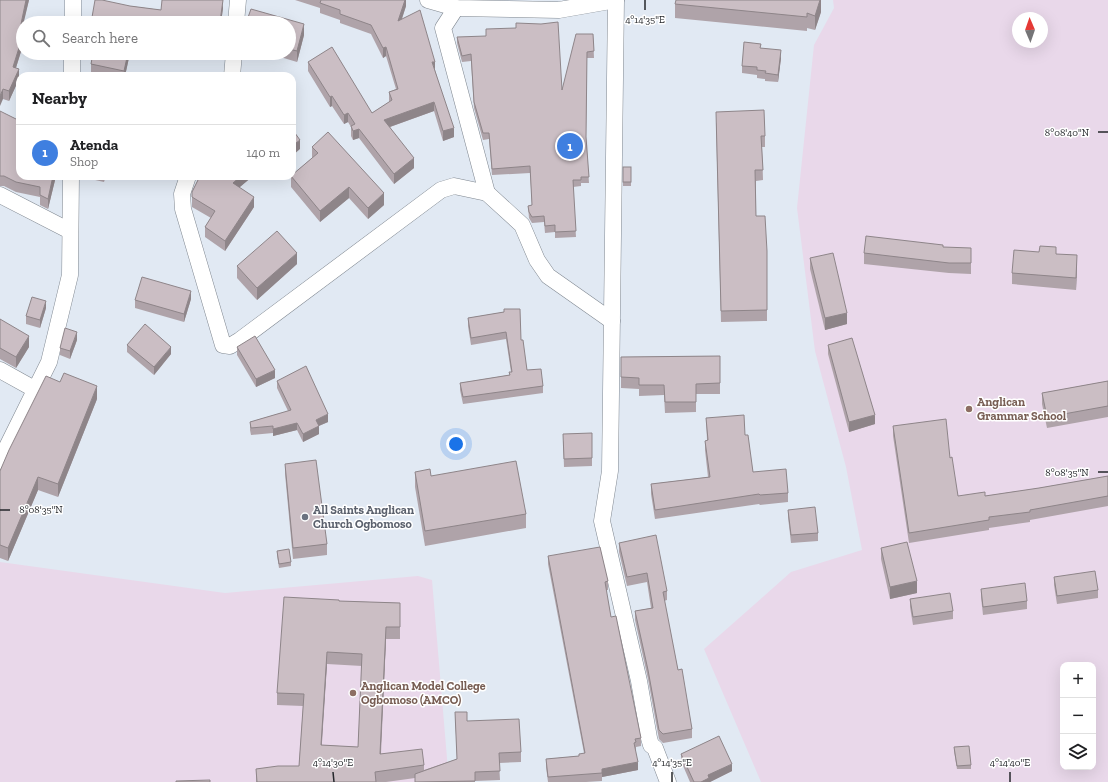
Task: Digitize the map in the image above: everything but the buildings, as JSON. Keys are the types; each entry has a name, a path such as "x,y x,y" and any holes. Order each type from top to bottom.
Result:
{"street":[{"path":"73,0 73,16"},
{"path":"237,16 238,0"},
{"path":"428,0 456,8 559,10 616,0 610,471 602,521 638,681 649,738 651,745 655,748 668,782"},
{"path":"456,8 443,28 488,193 522,225 537,260 548,276 612,321"},
{"path":"72,60 72,72"},
{"path":"232,72 233,60"},
{"path":"0,461 49,362 70,274 71,180"},
{"path":"187,180 182,194 183,209 223,344 230,346 441,190 454,186 488,193"},
{"path":"0,195 70,231"},
{"path":"0,370 36,390"}],"shaded area":[{"name":"Anglican Grammar School","path":"833,0 1108,0 1108,782 761,782 704,649 791,572 862,550 846,467 815,351 797,208 814,45 834,8"},
{"path":"0,562 225,593 418,576 432,580 449,782 0,782"}],"place":[{"name":"Atenda","path":"570,146"},
{"name":"Anglican Grammar School","path":"969,409"},
{"name":"All Saints Anglican Church Ogbomoso","path":"305,517"},
{"name":"Anglican Model College Ogbomoso (AMCO)","path":"353,693"}]}
